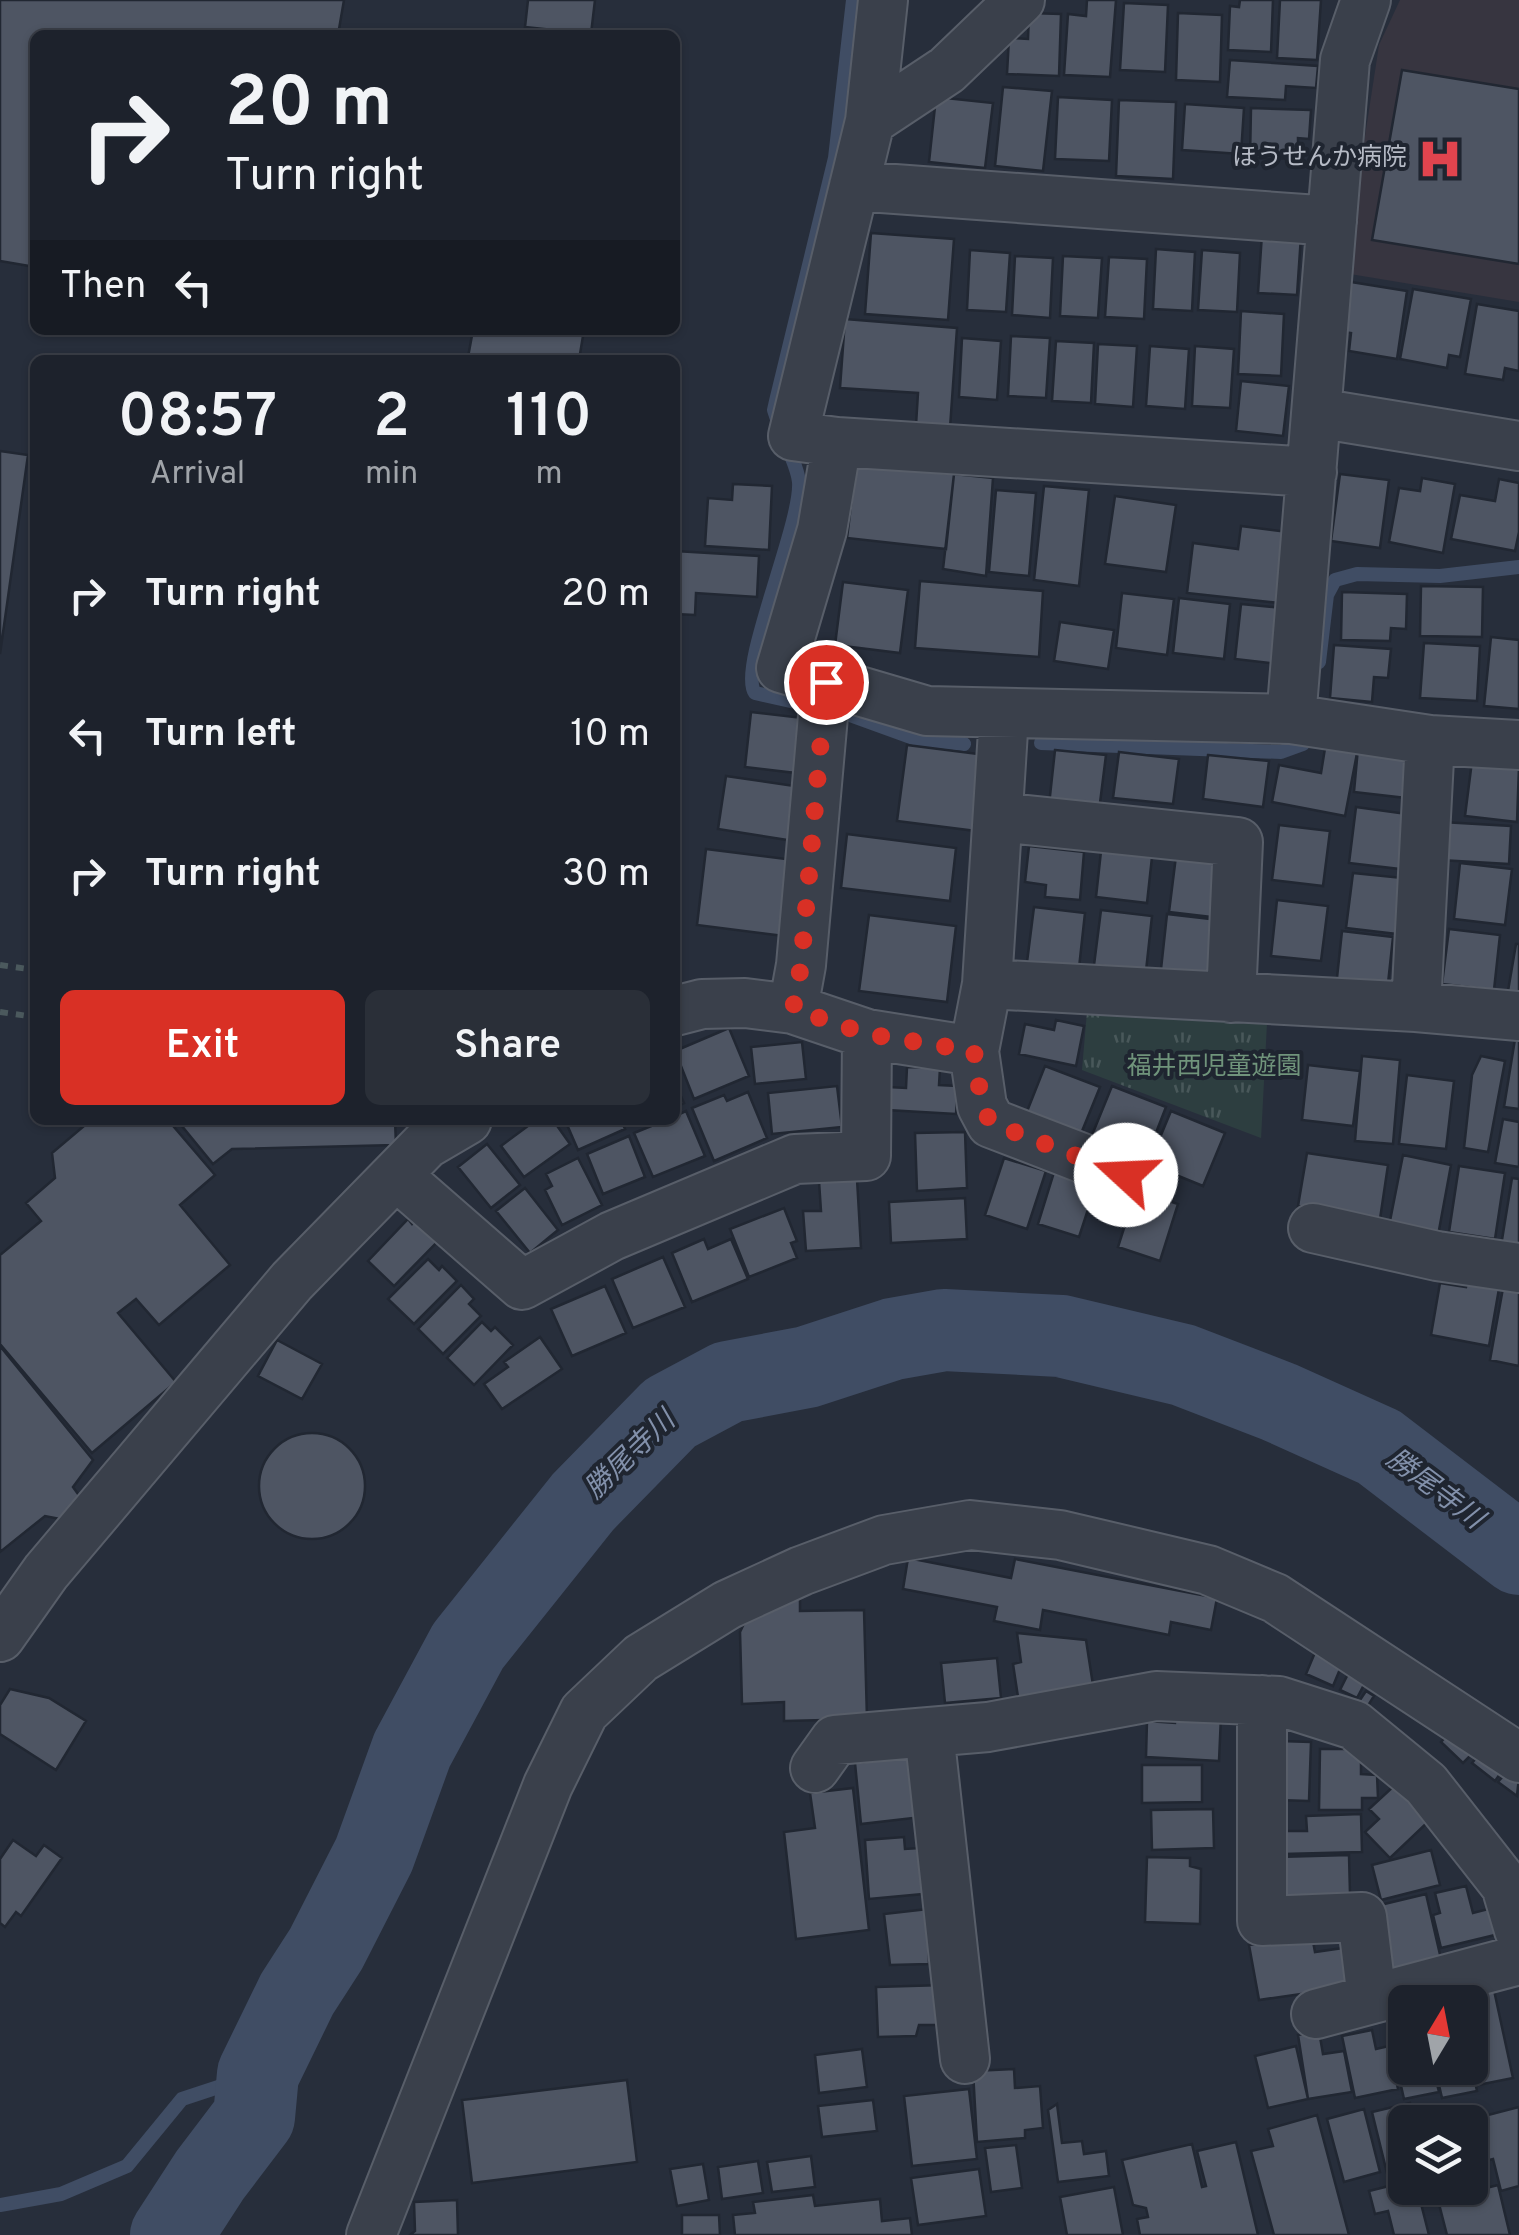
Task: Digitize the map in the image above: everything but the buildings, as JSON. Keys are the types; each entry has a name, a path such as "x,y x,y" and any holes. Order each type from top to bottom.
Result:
{"street":[{"path":"883,0 870,121 793,436 1312,472"},
{"path":"870,121 946,70 1020,0"},
{"path":"1291,719 1345,60 1366,0"},
{"path":"854,186 1332,221"},
{"path":"1316,413 1519,446"},
{"path":"837,442 822,530 781,668 928,712 1291,719 1430,740 1519,745"},
{"path":"793,1009 801,966 826,682"},
{"path":"1004,716 987,984 974,1051 982,1106 991,1123 1126,1175"},
{"path":"1416,1007 1430,740"},
{"path":"999,816 1238,842 1232,998"},
{"path":"987,984 1519,1016"},
{"path":"680,1009 716,1004 793,1009 867,1034 974,1051"},
{"path":"396,1175 522,1285 612,1236 796,1159 866,1156 867,1034"},
{"path":"0,1637 46,1572 292,1281 426,1144 458,1125"},
{"path":"1313,1228 1437,1256 1519,1268"},
{"path":"370,2235 548,1785 584,1712 642,1658 727,1604 801,1570 884,1540 970,1525 1060,1534 1208,1570 1274,1598 1519,1758"},
{"path":"1385,1750 1415,1690"},
{"path":"815,1768 834,1740 988,1727 1156,1696 1279,1701 1354,1725 1426,1784 1506,1886 1519,1930"},
{"path":"1262,1700 1262,1921 1362,1917 1372,1998"},
{"path":"929,1732 965,2059"},
{"path":"1316,2014 1519,1960"}],"path":[{"path":"0,964 30,969"},
{"path":"0,1012 30,1017"}],"shaded area":[{"name":"ほうせんか病院","path":"1400,0 1519,0 1519,302 1344,273 1379,45"}],"green space":[{"name":"福井西児童遊園","path":"1087,1012 1267,1022 1261,1138 1082,1070"}],"waterway":[{"path":"779,425 774,410 835,158 853,0"},
{"path":"787,445 799,482 797,502 762,627 752,679 755,693 795,702"},
{"path":"1319,662 1327,595 1335,580 1357,574 1440,576 1519,567"},
{"path":"847,714 916,739 964,744"},
{"path":"1041,743 1281,752 1303,744"},
{"name":"勝尾寺川","path":"171,2235 254,2117 258,2074 374,1855 412,1750 468,1646 583,1502 670,1413 728,1382 807,1367 893,1339 944,1330 1061,1336 1183,1365 1379,1447 1519,1554"},
{"path":"0,2205 61,2194 127,2166 182,2099 258,2074"}],"place":[{"name":"ほうせんか病院","path":"1440,159"}],"route":[{"path":"826,682 801,966 793,1009 867,1034 974,1051 982,1106 991,1123 1126,1175"}]}
